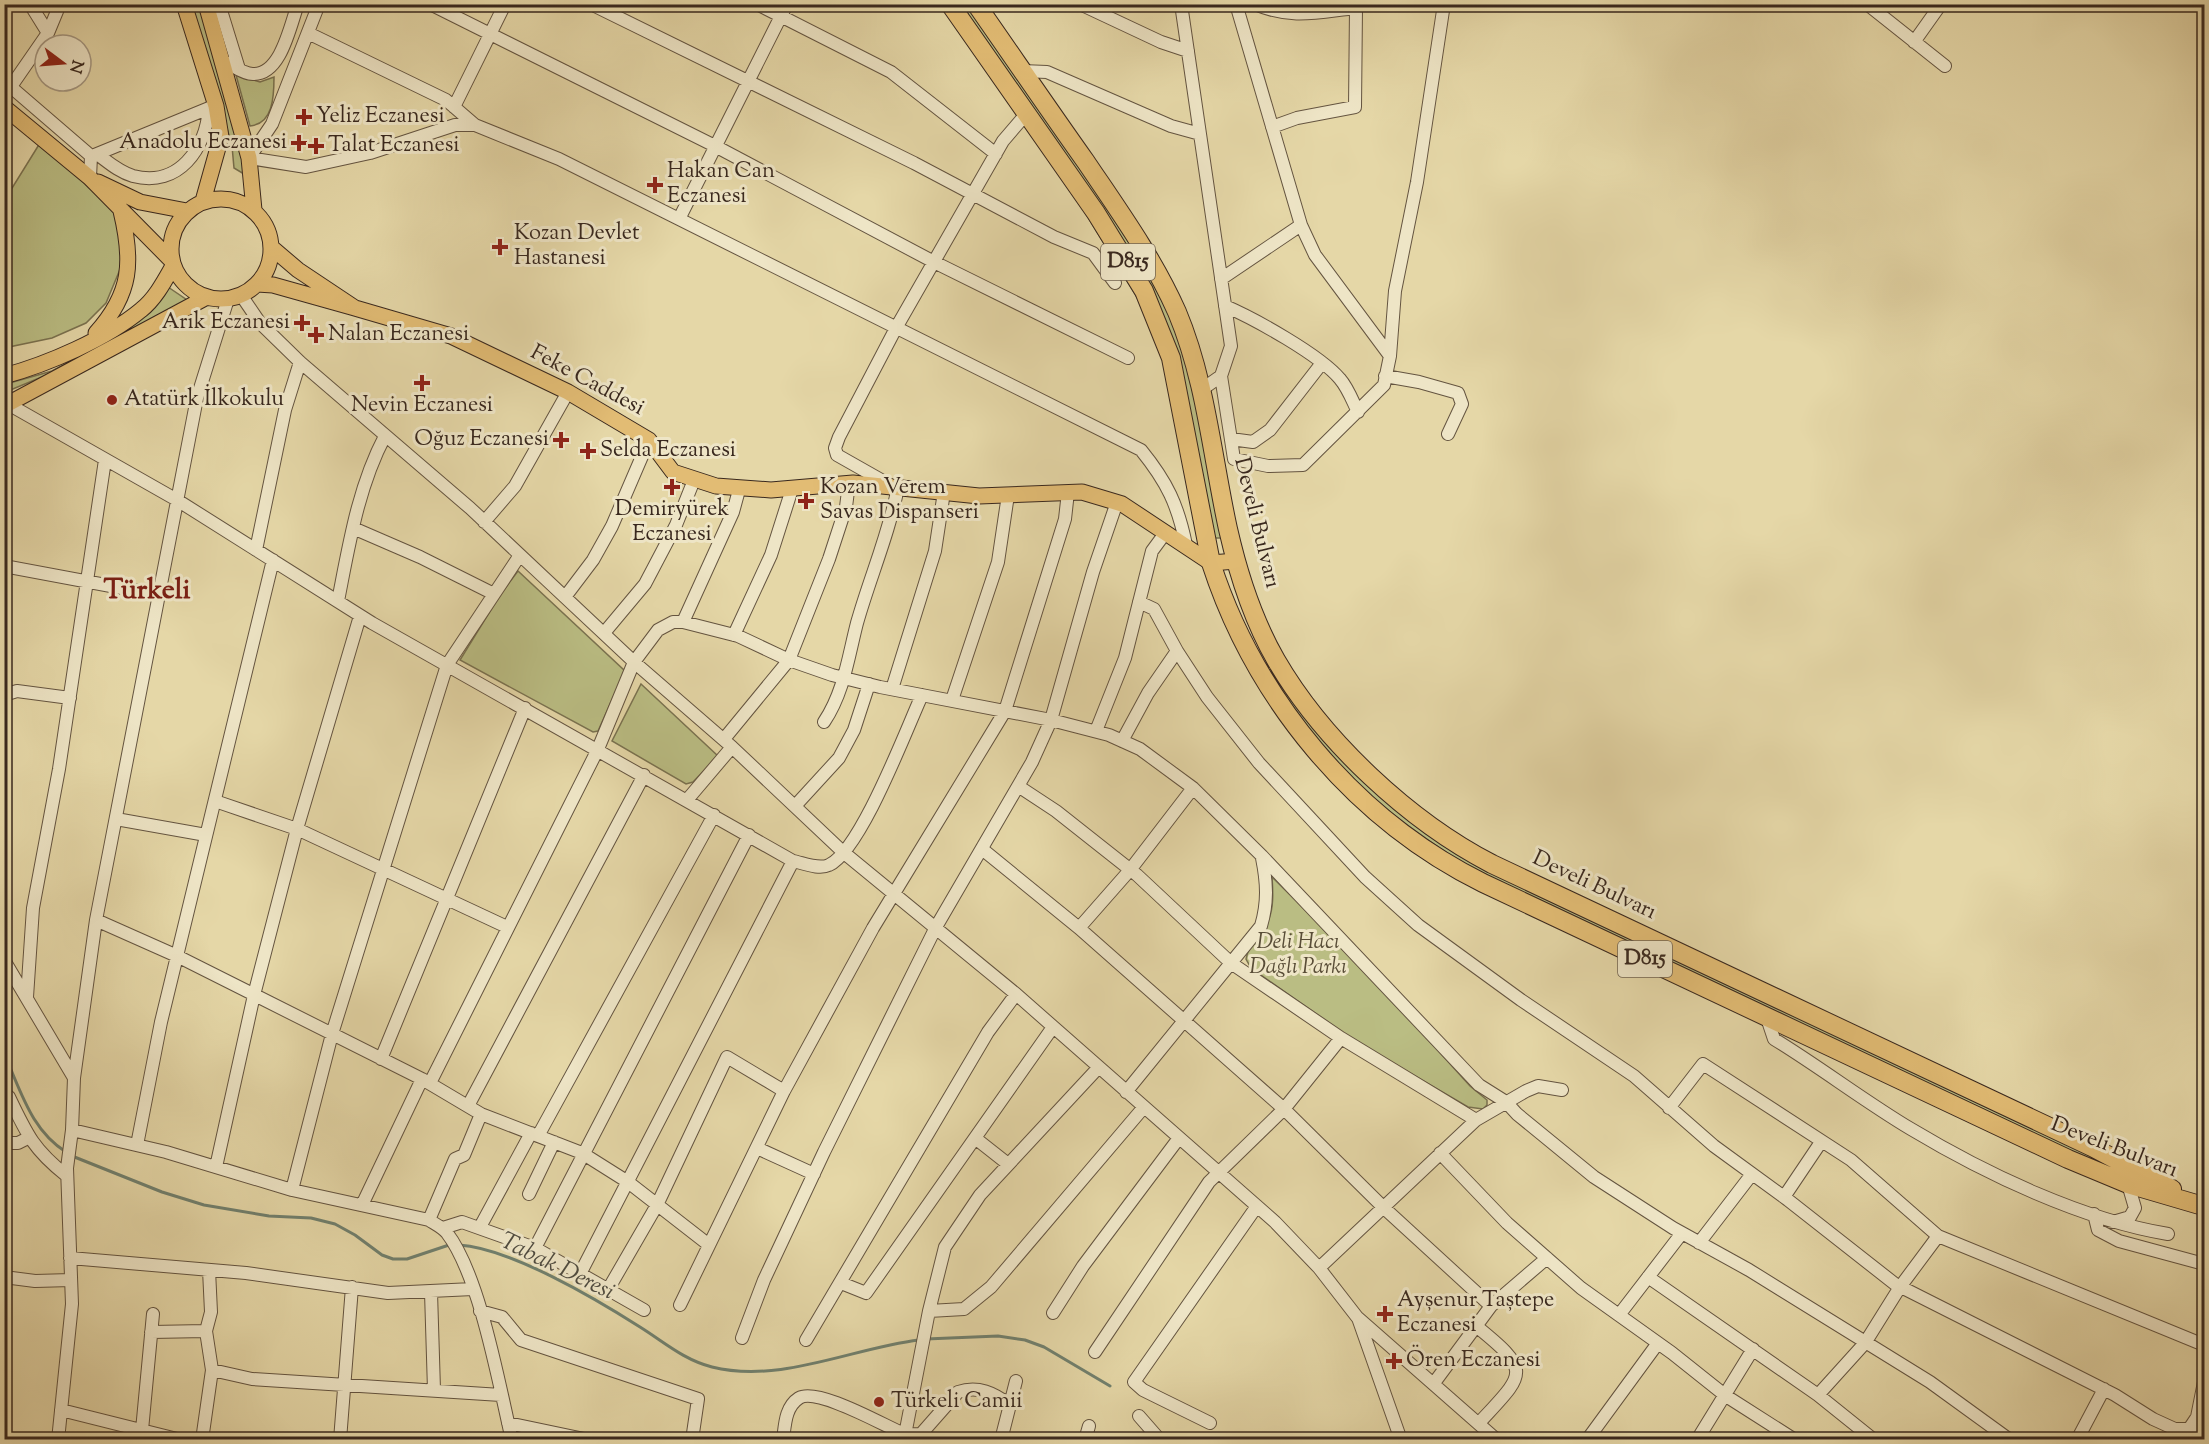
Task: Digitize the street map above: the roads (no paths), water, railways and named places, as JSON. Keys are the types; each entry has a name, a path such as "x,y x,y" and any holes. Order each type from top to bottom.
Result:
{"highway":[{"name":"Develi Bulvarı","path":"976,4 1126,220 1155,267 1190,345 1236,561 1264,636 1276,660 1303,698 1369,774 1422,819 1453,841 1502,869 2092,1147 2204,1207"},
{"name":"Develi Bulvarı","path":"950,5 1027,112 1124,255 1144,291 1164,338 1179,394 1211,563 1229,613 1270,690 1325,762 1373,810 1434,856 1468,876 2068,1159 2128,1184 2204,1207"}],"main road":[{"path":"184,4 221,137 203,201"},
{"path":"206,4 249,158 254,210"},
{"path":"4,107 90,178 172,263 186,286 207,297 234,297 257,284 265,273 271,247 263,221 254,210 230,199 203,201 187,211 173,233 172,263 154,296 142,310 87,343 53,360 4,376"},
{"path":"90,178 140,202 187,211"},
{"path":"87,343 108,320 124,289 130,260 121,211"},
{"path":"271,247 298,270 355,308"},
{"name":"Feke Caddesi","path":"257,284 273,285 451,336 568,392 649,440 673,472 694,480 739,490 792,489 849,483 944,492 1008,495 1068,492 1095,495 1117,502 1211,563"},
{"path":"7,405 207,297"},
{"path":"1211,563 1236,561"}],"street":[{"path":"30,4 48,33"},
{"path":"48,33 60,4"},
{"path":"219,4 239,69"},
{"path":"223,62 250,74 264,73 276,61 298,4"},
{"path":"318,4 272,124 249,158 306,167 370,153 455,125 475,125"},
{"path":"430,4 715,146 934,262 1128,358"},
{"path":"454,107 505,4"},
{"path":"591,4 974,194 1054,237 1093,254 1115,284"},
{"path":"757,4 784,10 891,72 996,154"},
{"path":"944,4 950,5"},
{"path":"1080,4 1161,42 1188,51"},
{"path":"1181,4 1231,346 1221,376 1234,459 1268,466 1303,465 1384,385 1395,291 1417,182 1444,4"},
{"path":"1236,4 1300,225 1321,264 1389,356"},
{"path":"1255,4 1287,15 1304,16 1357,6 1355,107 1297,118 1272,128"},
{"path":"1867,4 1945,66"},
{"path":"1914,42 1941,4"},
{"path":"679,219 784,10"},
{"path":"308,33 446,100 475,125 559,159 1141,450 1160,473 1179,510 1186,546"},
{"path":"33,52 8,83 94,155 131,175 155,178 181,167 201,145 212,107"},
{"path":"1022,71 1047,72 1171,126 1200,134"},
{"path":"94,155 212,107"},
{"path":"824,722 835,705 845,678 857,622 876,570 894,486 837,455 835,448 896,328 996,154 1027,112"},
{"path":"39,136 49,117"},
{"path":"90,178 94,155"},
{"path":"1221,279 1300,225"},
{"path":"58,1440 72,1304 67,1172 74,1078 96,920 196,398 234,297 300,362 484,522 634,662 728,743 843,852 894,891 1016,994 1257,1206 1319,1268 1357,1317 1497,1440"},
{"path":"1225,306 1252,318 1322,363 1340,379 1358,412"},
{"path":"256,550 285,410 300,362"},
{"path":"1231,439 1253,441 1270,430 1322,363"},
{"path":"1201,390 1221,376"},
{"path":"1385,376 1419,382 1458,393 1462,404 1448,434"},
{"path":"484,522 516,486 568,392"},
{"path":"7,405 177,500 360,616 793,861 817,867 829,865 843,852 869,816 922,695"},
{"path":"338,601 353,528 370,465 385,436"},
{"path":"565,597 593,560 612,526 649,440"},
{"path":"27,997 33,908 70,698 105,460"},
{"path":"604,633 645,584 676,525 694,480"},
{"path":"687,800 789,660 829,559 846,507 849,483"},
{"path":"734,635 771,555 792,489"},
{"path":"682,622 733,512 739,490"},
{"path":"892,689 935,551 944,492"},
{"path":"680,1305 784,1091 894,891 1005,711 1065,519 1068,492"},
{"path":"952,700 998,562 1008,495"},
{"path":"742,1338 764,1280 814,1174 936,927 1018,786 1052,720 1093,572 1117,502"},
{"path":"353,528 420,557 494,594"},
{"path":"1096,732 1125,658 1152,551 1166,532"},
{"path":"292,1190 332,1034 447,664 520,555"},
{"path":"137,1145 177,956 273,560"},
{"path":"4,566 159,595"},
{"path":"1139,602 1154,609 1177,651 1207,697 1259,762 1365,877 1418,925 1460,957 1634,1076 1669,1108 1752,1174 1900,1287 2104,1389 2153,1419 2205,1439"},
{"path":"216,1167 254,995 297,829 360,616"},
{"path":"362,1205 598,749 634,662 658,630 673,622 682,622 734,635 789,660 845,678 1052,720 1096,732 1140,749 1192,788 1262,856 1392,991 1431,1037 1479,1085 1506,1102 1517,1114 1594,1177 1682,1233 1930,1382 2010,1440"},
{"path":"1122,741 1148,693 1177,651"},
{"path":"795,806 839,758 854,730 869,684"},
{"path":"4,695 17,691 70,698"},
{"path":"381,1059 525,708"},
{"path":"468,1106 644,775"},
{"path":"1018,786 1056,811 1130,870 1231,963 1341,1038 1476,1120"},
{"path":"1079,928 1130,870 1192,788"},
{"path":"215,801 297,829 507,927"},
{"path":"480,1227 535,1135 714,815"},
{"path":"116,819 206,835"},
{"path":"535,1248 582,1153 749,836"},
{"path":"982,849 1079,928 1284,1109 1383,1206 1491,1306"},
{"path":"1126,1092 1261,926 1266,909 1268,888 1262,856"},
{"path":"581,1272 793,861"},
{"path":"96,920 177,956 426,1081 481,1114 582,1153 628,1182 709,1245"},
{"path":"4,960 74,1078"},
{"path":"806,1340 988,1032 1016,994"},
{"path":"1767,1018 1773,1039 1910,1129 1979,1167 2126,1227 2168,1234"},
{"path":"841,1282 866,1293 1053,1027"},
{"path":"1095,1352 1209,1182 1220,1174 1284,1109 1341,1038"},
{"path":"609,1288 657,1205 727,1057 784,1091"},
{"path":"1669,1108 1703,1064 1851,1161 1938,1236 2205,1345"},
{"path":"904,1437 929,1311 945,1247 980,1195 1099,1067"},
{"path":"1319,1268 1476,1120 1538,1086 1562,1090"},
{"path":"4,1093 9,1097 28,1138 42,1157 67,1172"},
{"path":"929,1311 964,1309 991,1287 1144,1107"},
{"path":"429,1220 455,1159 464,1155 481,1114"},
{"path":"71,1134 137,1145 292,1190 429,1220 446,1231 461,1256 480,1311 512,1440"},
{"path":"4,1143 18,1143 28,1138"},
{"path":"975,1138 1008,1164"},
{"path":"1053,1314 1083,1266 1179,1138"},
{"path":"529,1194 554,1142"},
{"path":"1784,1197 1821,1142"},
{"path":"757,1148 814,1174"},
{"path":"1440,1153 1507,1223 1547,1258 1726,1396 1795,1440"},
{"path":"1699,1242 1752,1174"},
{"path":"2113,1222 2130,1216 2135,1208 2128,1184"},
{"path":"1210,1423 1143,1390 1134,1382 1257,1206"},
{"path":"2094,1214 2098,1230 2119,1241 2205,1264"},
{"path":"446,1231 456,1222 480,1227 535,1248 581,1272 644,1310"},
{"path":"1619,1315 1682,1233"},
{"path":"1818,1395 1864,1343 1900,1287 1938,1236"},
{"path":"70,1258 209,1270 388,1293 473,1289"},
{"path":"1434,1383 1491,1306 1547,1258"},
{"path":"202,1440 212,1370 206,1331 210,1312 209,1270"},
{"path":"4,1277 35,1281 71,1280"},
{"path":"1648,1277 1818,1395 1874,1440"},
{"path":"340,1440 352,1287"},
{"path":"431,1292 434,1390"},
{"path":"480,1311 502,1317 521,1340 698,1399 692,1440"},
{"path":"142,1430 153,1314"},
{"path":"1357,1317 1401,1440"},
{"path":"1476,1326 1509,1352 1515,1362 1516,1375 1513,1386 1479,1423"},
{"path":"151,1332 206,1331"},
{"path":"1592,1438 1658,1343"},
{"path":"1696,1440 1726,1396 1753,1349"},
{"path":"212,1370 252,1379 501,1395"},
{"path":"1001,1440 1016,1381"},
{"path":"2188,1434 2197,1417 2205,1382"},
{"path":"783,1440 787,1410 799,1398 809,1396 849,1408 904,1437 921,1434 958,1392 966,1389 996,1395 1010,1405"},
{"path":"2077,1440 2104,1389"},
{"path":"61,1410 181,1440"},
{"path":"1139,1416 1160,1440"},
{"path":"508,1423 563,1437 590,1440"},
{"path":"1085,1440 1089,1426"}],"waterway":[{"name":"Tabak Deresi","path":"4,1054 35,1120 54,1143 66,1152"},
{"name":"Tabak Deresi","path":"72,1156 162,1192 204,1205 269,1216 311,1218 335,1224 355,1235 382,1255 393,1259 407,1259 449,1245"},
{"name":"Tabak Deresi","path":"459,1245 503,1255 552,1277 622,1316 683,1355 712,1367 738,1371 790,1368 919,1340"},
{"name":"Tabak Deresi","path":"926,1339 998,1336 1025,1340 1044,1347 1110,1386"}],"place":[{"name":"Yeliz Eczanesi","path":"304,117"},
{"name":"Anadolu Eczanesi","path":"299,143"},
{"name":"Talat Eczanesi","path":"316,146"},
{"name":"Hakan Can Eczanesi","path":"655,185"},
{"name":"Kozan Devlet Hastanesi","path":"500,247"},
{"name":"Arık Eczanesi","path":"302,323"},
{"name":"Nalan Eczanesi","path":"316,335"},
{"name":"Nevin Eczanesi","path":"422,383"},
{"name":"Atatürk İlkokulu","path":"112,400"},
{"name":"Oğuz Eczanesi","path":"561,440"},
{"name":"Selda Eczanesi","path":"588,451"},
{"name":"Demiryürek Eczanesi","path":"672,487"},
{"name":"Kozan Verem Savas Dispanseri","path":"806,501"},
{"name":"Ayşenur Taştepe Eczanesi","path":"1385,1314"},
{"name":"Ören Eczanesi","path":"1394,1361"},
{"name":"Türkeli Camii","path":"879,1402"}],"district":[{"name":"Türkeli","path":"147,591"}],"park label":[{"name":"Deli Hacı Dağlı Parkı","path":"1298,956"}]}
